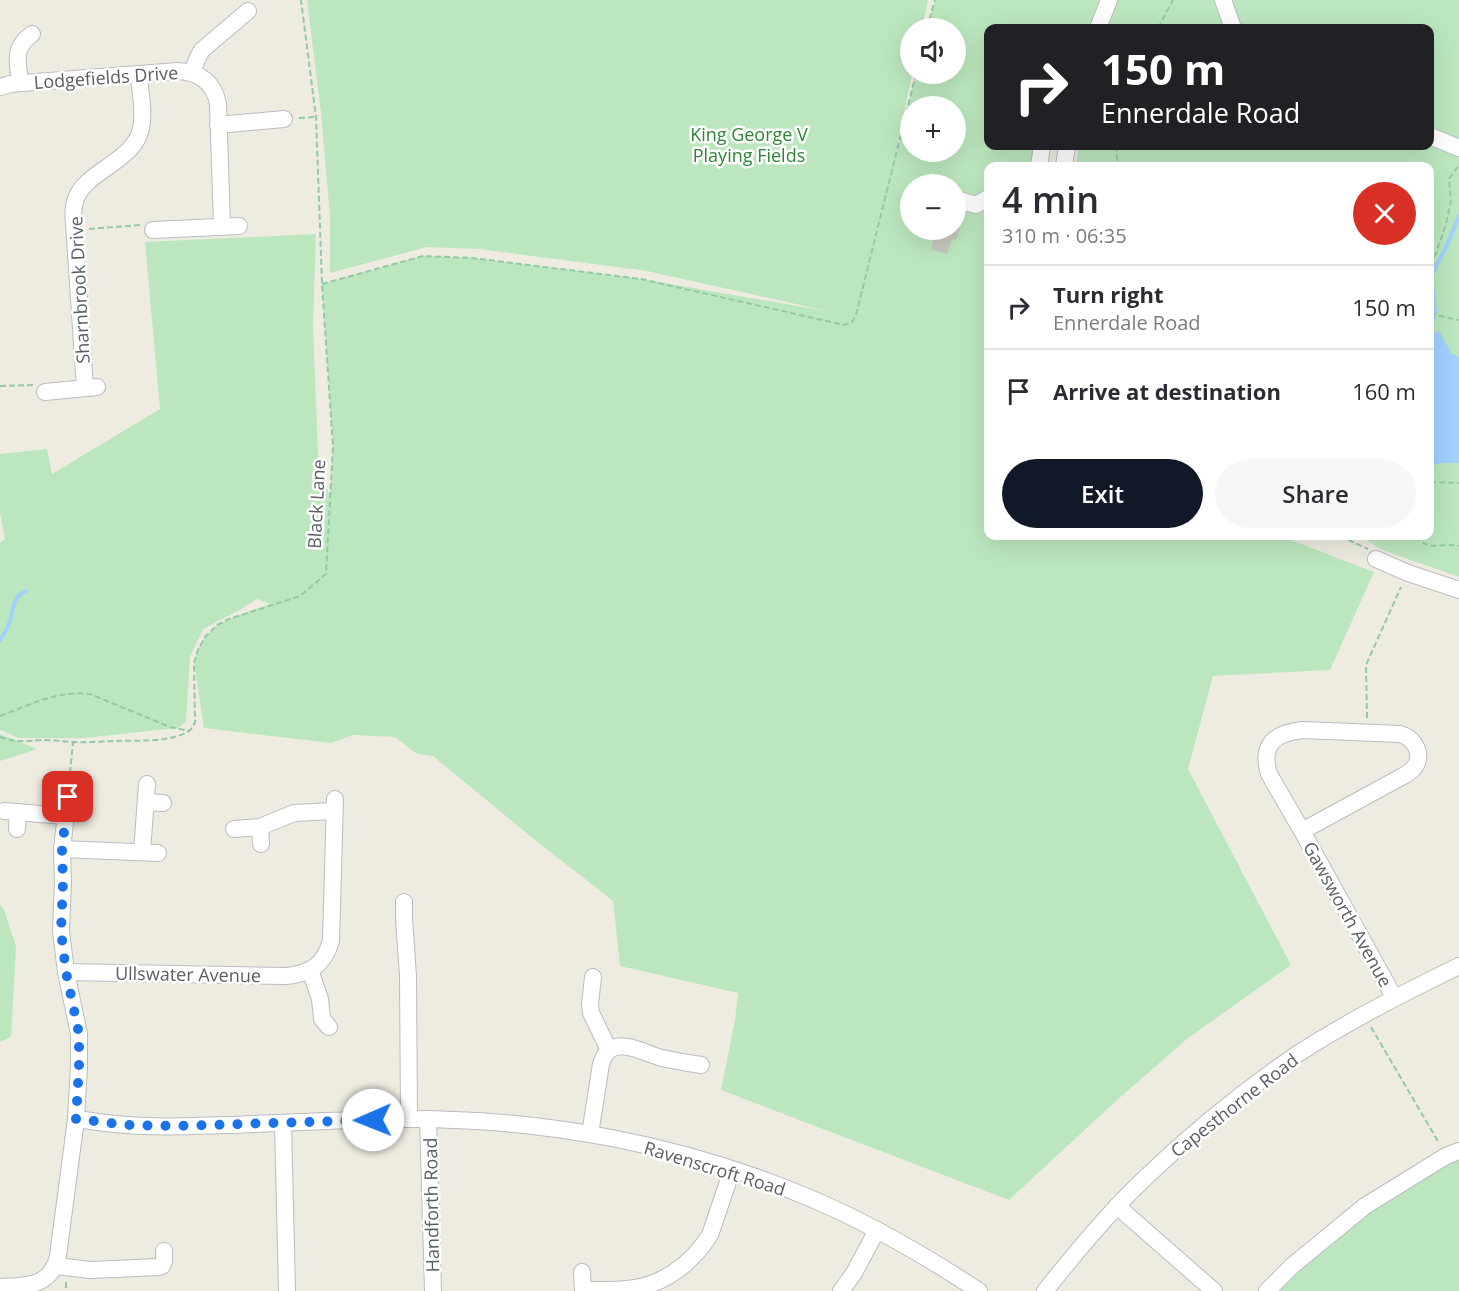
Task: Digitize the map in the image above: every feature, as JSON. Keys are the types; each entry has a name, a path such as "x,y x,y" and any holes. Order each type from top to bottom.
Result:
{"street":[{"path":"1100,24 1109,0"},
{"path":"1222,0 1231,24"},
{"path":"192,72 202,50 248,11"},
{"path":"20,83 18,50 23,41 32,34"},
{"name":"Lodgefields Drive","path":"0,87 20,83 178,71 192,72 206,81 215,93 218,104 218,125 231,226 153,230"},
{"name":"Sharnbrook Drive","path":"45,392 91,388 74,230 74,210 78,194 85,185 127,152 138,136 142,111 139,74"},
{"path":"218,125 284,119"},
{"path":"1434,138 1452,145"},
{"path":"966,202 976,205 984,200"},
{"path":"1379,560 1407,573 1459,590"},
{"name":"Gawsworth Avenue","path":"1302,831 1406,775 1414,768 1418,756 1412,739 1400,734 1303,730 1284,733 1271,742 1266,757 1269,774 1394,997"},
{"path":"62,849 150,853 147,784"},
{"path":"0,1287 31,1285 49,1275 56,1266 76,1119 79,1066 79,1034 66,972 61,931 62,849 68,797"},
{"path":"146,802 163,803"},
{"path":"234,830 260,826 294,813 334,805 331,941 324,959 310,970 320,999 322,1019 329,1027"},
{"path":"17,830 11,811 65,816"},
{"path":"260,826 261,844"},
{"path":"404,902 408,976 409,1119"},
{"name":"Capesthorne Road","path":"1045,1291 1117,1206 1158,1166 1224,1108 1296,1056 1363,1014 1459,966"},
{"name":"Ullswater Avenue","path":"66,972 286,975 303,974 310,970"},
{"path":"593,977 591,1013 609,1050"},
{"path":"590,1134 601,1064 605,1053 609,1050 625,1046 662,1058 700,1065"},
{"name":"Ravenscroft Road","path":"76,1119 150,1126 428,1119 522,1125 590,1134 688,1156 804,1196 877,1230 928,1258 979,1291"},
{"name":"Handforth Road","path":"428,1119 433,1291"},
{"path":"283,1123 287,1291"},
{"path":"1267,1291 1300,1258 1365,1206 1453,1154"},
{"path":"582,1272 583,1291 640,1287 660,1280 683,1266 704,1244 710,1234 732,1170"},
{"path":"1117,1206 1214,1291"},
{"path":"841,1291 854,1273 877,1230"},
{"path":"56,1266 91,1270 159,1267 164,1261 164,1251"}],"path":[{"name":"Black Lane","path":"189,731 195,722 195,663 198,650 206,637 217,625 229,619 300,596 326,574 333,447 322,284 316,117 301,0"},
{"path":"930,18 935,0"},
{"path":"1160,24 1173,0"},
{"path":"322,284 423,256 472,258 641,279 844,325 852,322 856,315 914,84"},
{"path":"1434,257 1446,224 1450,201 1449,179 1459,165"},
{"path":"74,230 144,225 153,230"},
{"path":"1434,315 1459,320"},
{"path":"0,386 38,385 45,392"},
{"path":"1434,482 1459,483"},
{"path":"1348,540 1378,554 1379,560"},
{"path":"1419,540 1431,547 1451,544 1459,546"},
{"path":"1367,732 1366,664 1407,573"},
{"path":"0,716 53,696 76,692 90,694 170,726 189,731"},
{"path":"0,737 23,742 48,740 73,742 169,738 189,731"},
{"path":"68,797 73,742"},
{"path":"1363,1014 1453,1154"}],"green space":[{"name":"King George V Playing Fields","path":"307,0 928,0 924,18 900,18 900,84 910,84 907,96 900,96 900,132 895,156 900,136 900,162 966,162 966,96 910,96 913,84 966,84 966,18 930,18 935,0 1107,0 1098,24 984,24 984,150 1040,150 1036,162 984,162 984,540 1291,540 1374,572 1330,670 1213,676 1188,769 1291,965 1188,1038 1009,1200 721,1090 738,993 620,966 613,901 433,756 417,754 395,737 353,735 331,743 204,728 194,663 198,650 205,637 217,625 270,604 257,599 203,629 190,657 186,722 178,728 84,738 19,738 0,730 0,543 5,539 0,513 0,454 47,449 52,474 160,409 145,242 316,234 313,325 318,455 330,498 333,447 322,284 423,256 472,258 641,279 827,311 647,271 479,249 427,247 330,273 330,217 321,113"},
{"path":"1116,0 1459,0 1459,577 1385,551 1366,540 1434,540 1434,162 1077,162 1078,150 1434,150 1434,24 1107,24"},
{"path":"0,734 37,749 0,761"},
{"path":"0,904 16,946 11,1037 0,1042"},
{"path":"1459,1151 1459,1291 1267,1291 1292,1266"}],"water":[{"path":"1439,331 1452,354 1459,357 1459,463 1434,464 1434,333"}],"building":[{"path":"934,240 952,240 947,254 931,249"}],"waterway":[{"path":"1434,270 1459,216"},
{"path":"1434,303 1434,316"},
{"path":"0,640 8,626 17,598 26,591"}],"route":[{"path":"68,797 62,849 61,931 66,972 79,1034 76,1119 127,1125 176,1126 373,1120"}]}
